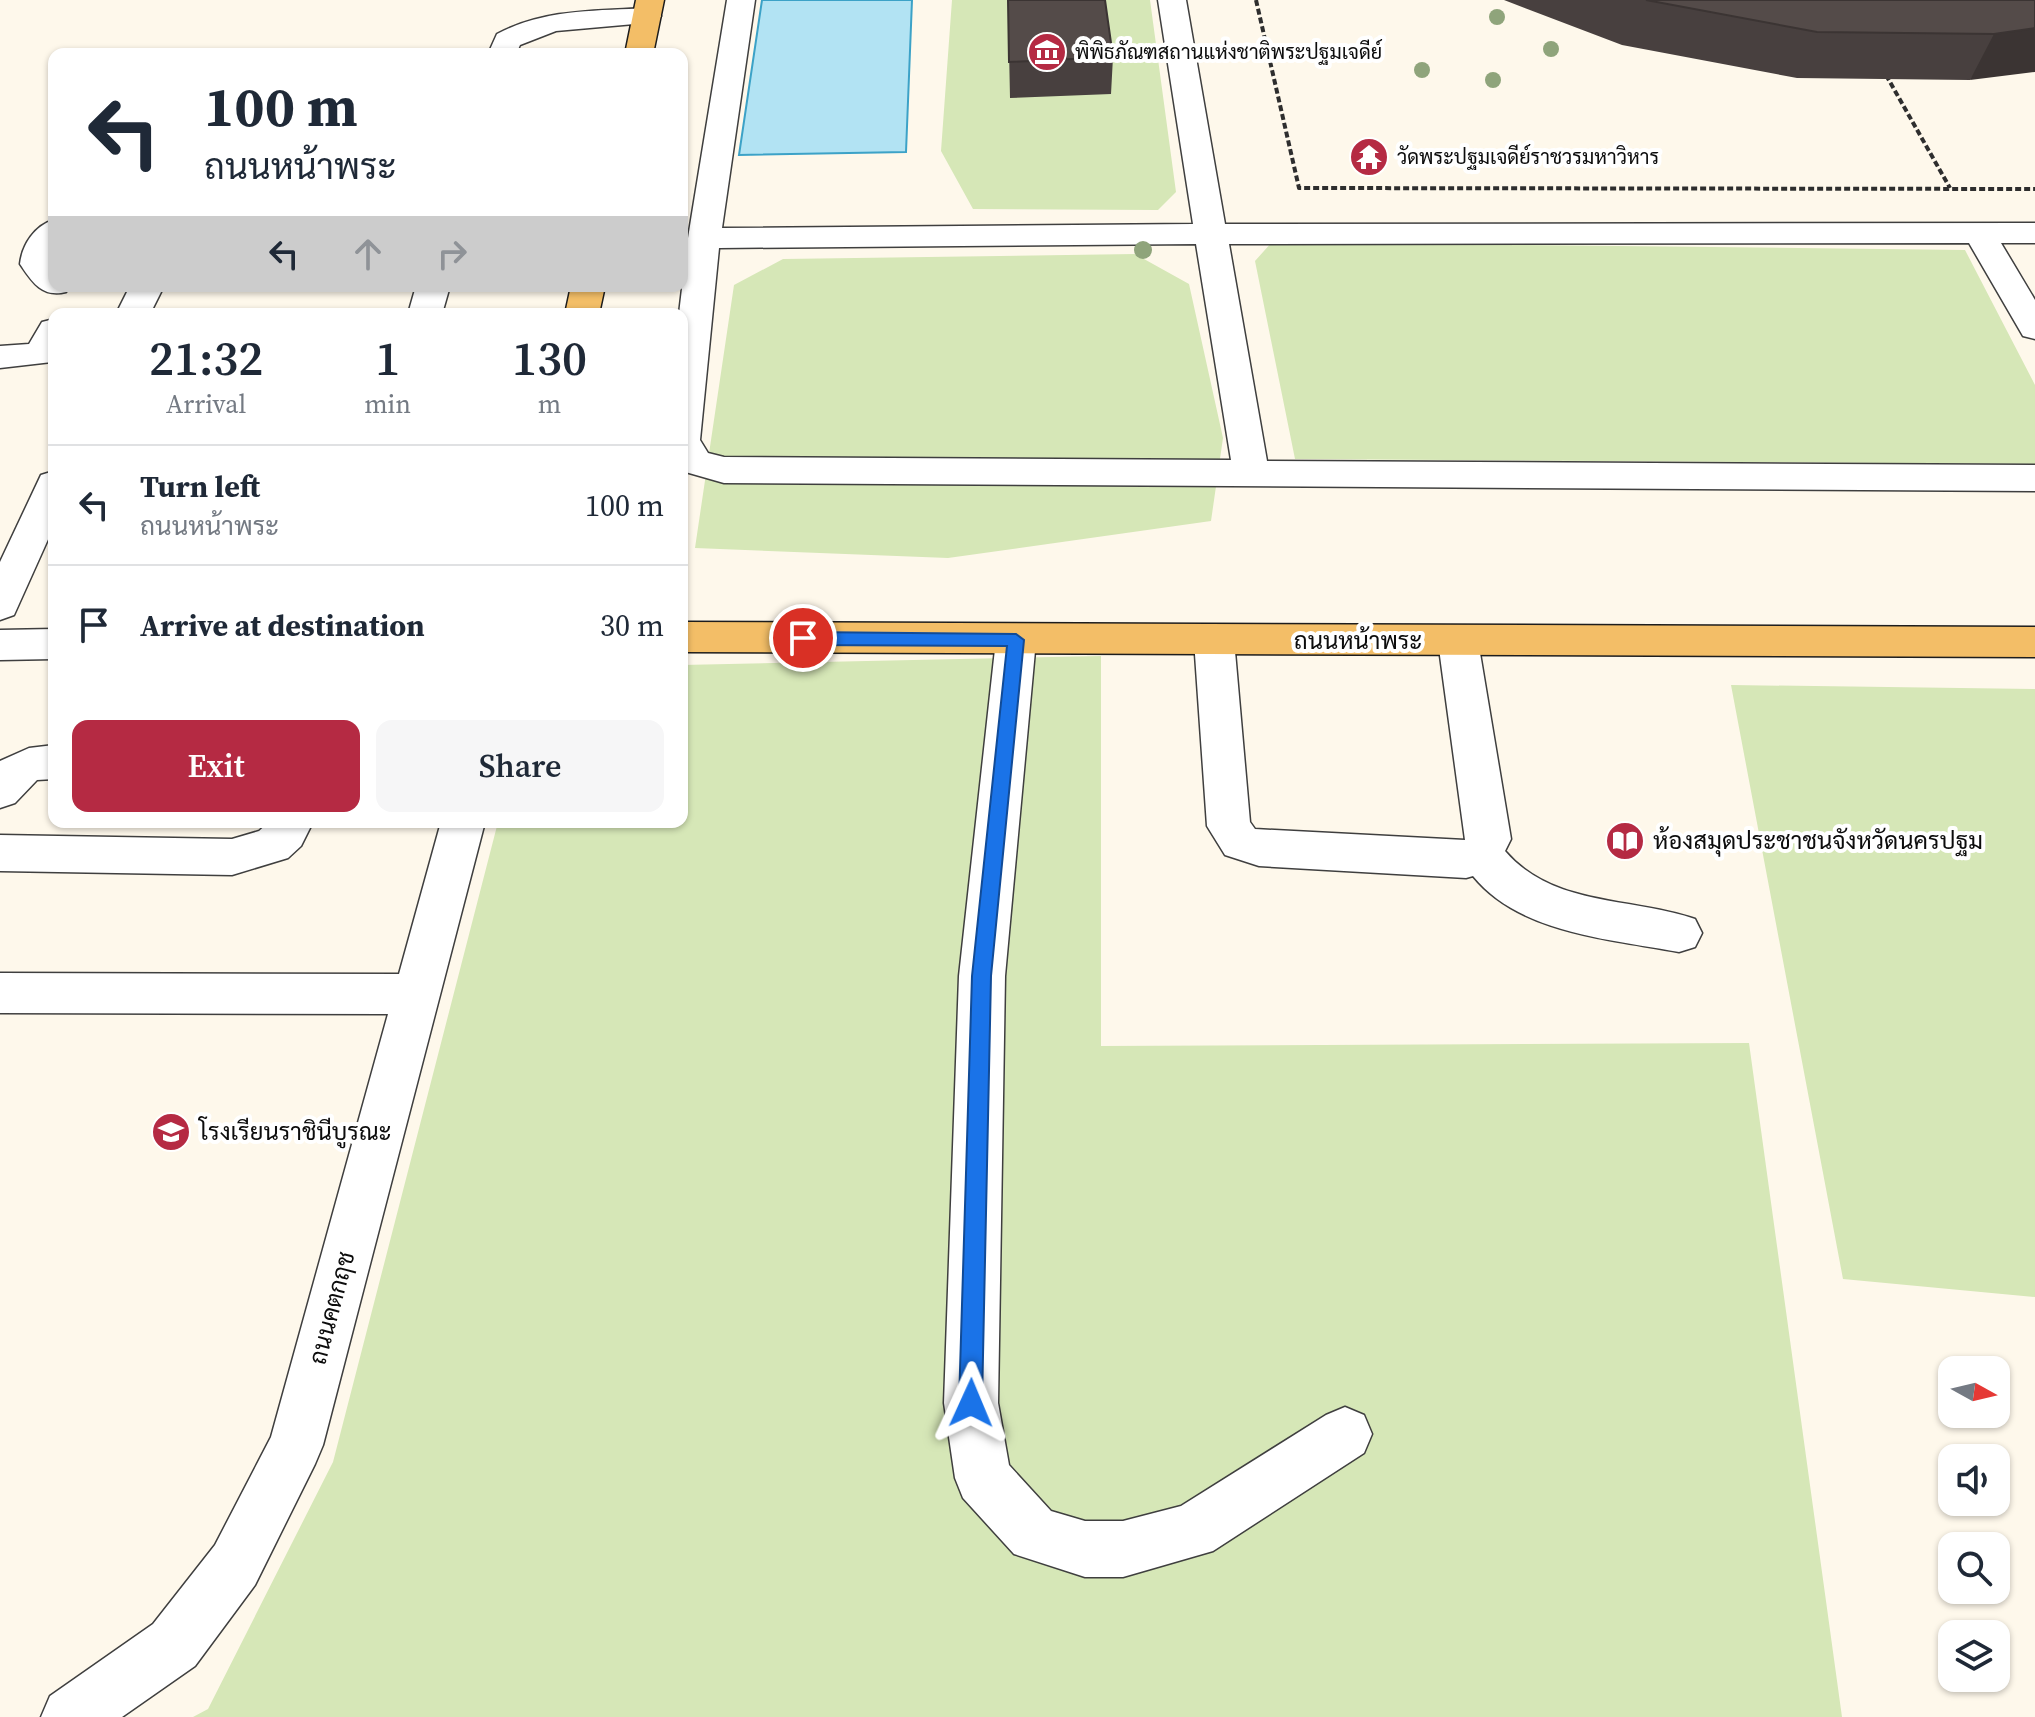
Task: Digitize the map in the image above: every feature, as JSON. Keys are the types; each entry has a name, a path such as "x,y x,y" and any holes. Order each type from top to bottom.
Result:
{"main road":[{"path":"640,48 648,8"},
{"name":"ถนนหน้าพระ","path":"688,637 2035,642"}],"street":[{"path":"688,385 704,238 741,0"},
{"path":"1172,0 1251,473"},
{"path":"504,48 507,40 522,30 542,24 648,8"},
{"path":"1979,233 2035,328"},
{"path":"704,238 2035,233"},
{"path":"38,276 38,250 48,238"},
{"path":"0,357 48,346"},
{"path":"688,450 695,462 724,470 2035,478"},
{"path":"0,605 48,497"},
{"path":"1016,640 980,1006 971,1403 983,1478 1034,1534 1085,1549 1123,1549 1193,1531 1345,1434"},
{"path":"1214,640 1229,826 1240,842 1259,848 1466,860 1481,853 1489,839 1458,641"},
{"path":"0,645 48,644"},
{"path":"0,791 19,768 37,761 48,762"},
{"path":"0,853 232,857 273,845 288,828"},
{"name":"ถนนคตกฤช","path":"71,1717 174,1645 235,1565 296,1445 461,828"},
{"path":"1481,853 1507,882 1545,903 1679,933"},
{"path":"0,993 416,994"}],"path":[{"path":"1256,0 1299,188 2035,189"},
{"path":"1883,70 1951,189"}],"green space":[{"path":"952,0 1150,0 1176,192 1158,210 973,209 941,151"},
{"path":"1272,242 1965,250 2035,385 2035,464 1295,459 1255,261"},
{"path":"1135,254 1189,284 1223,438 1211,521 948,558 695,548 734,285 783,259"},
{"path":"1101,656 1101,1046 1749,1043 1842,1717 193,1717 208,1709 333,1462 496,828 688,828 688,665"},
{"path":"1731,685 2035,689 2035,1297 1843,1279"}],"water":[{"path":"762,0 912,0 906,152 739,155"}],"building":[{"path":"1008,0 1105,0 1113,57 1009,62"},
{"path":"1646,0 2035,0 2035,28 1994,34 1817,32"}],"place":[{"name":"พิพิธภัณฑสถานแห่งชาติพระปฐมเจดีย์","path":"1047,52"},
{"name":"วัดพระปฐมเจดีย์ราชวรมหาวิหาร","path":"1369,157"},
{"name":"ห้องสมุดประชาชนจังหวัดนครปฐม","path":"1625,841"},
{"name":"โรงเรียนราชินีบูรณะ","path":"171,1132"}],"route":[{"path":"803,638 1016,640 982,976 974,1186 971,1403"}]}
